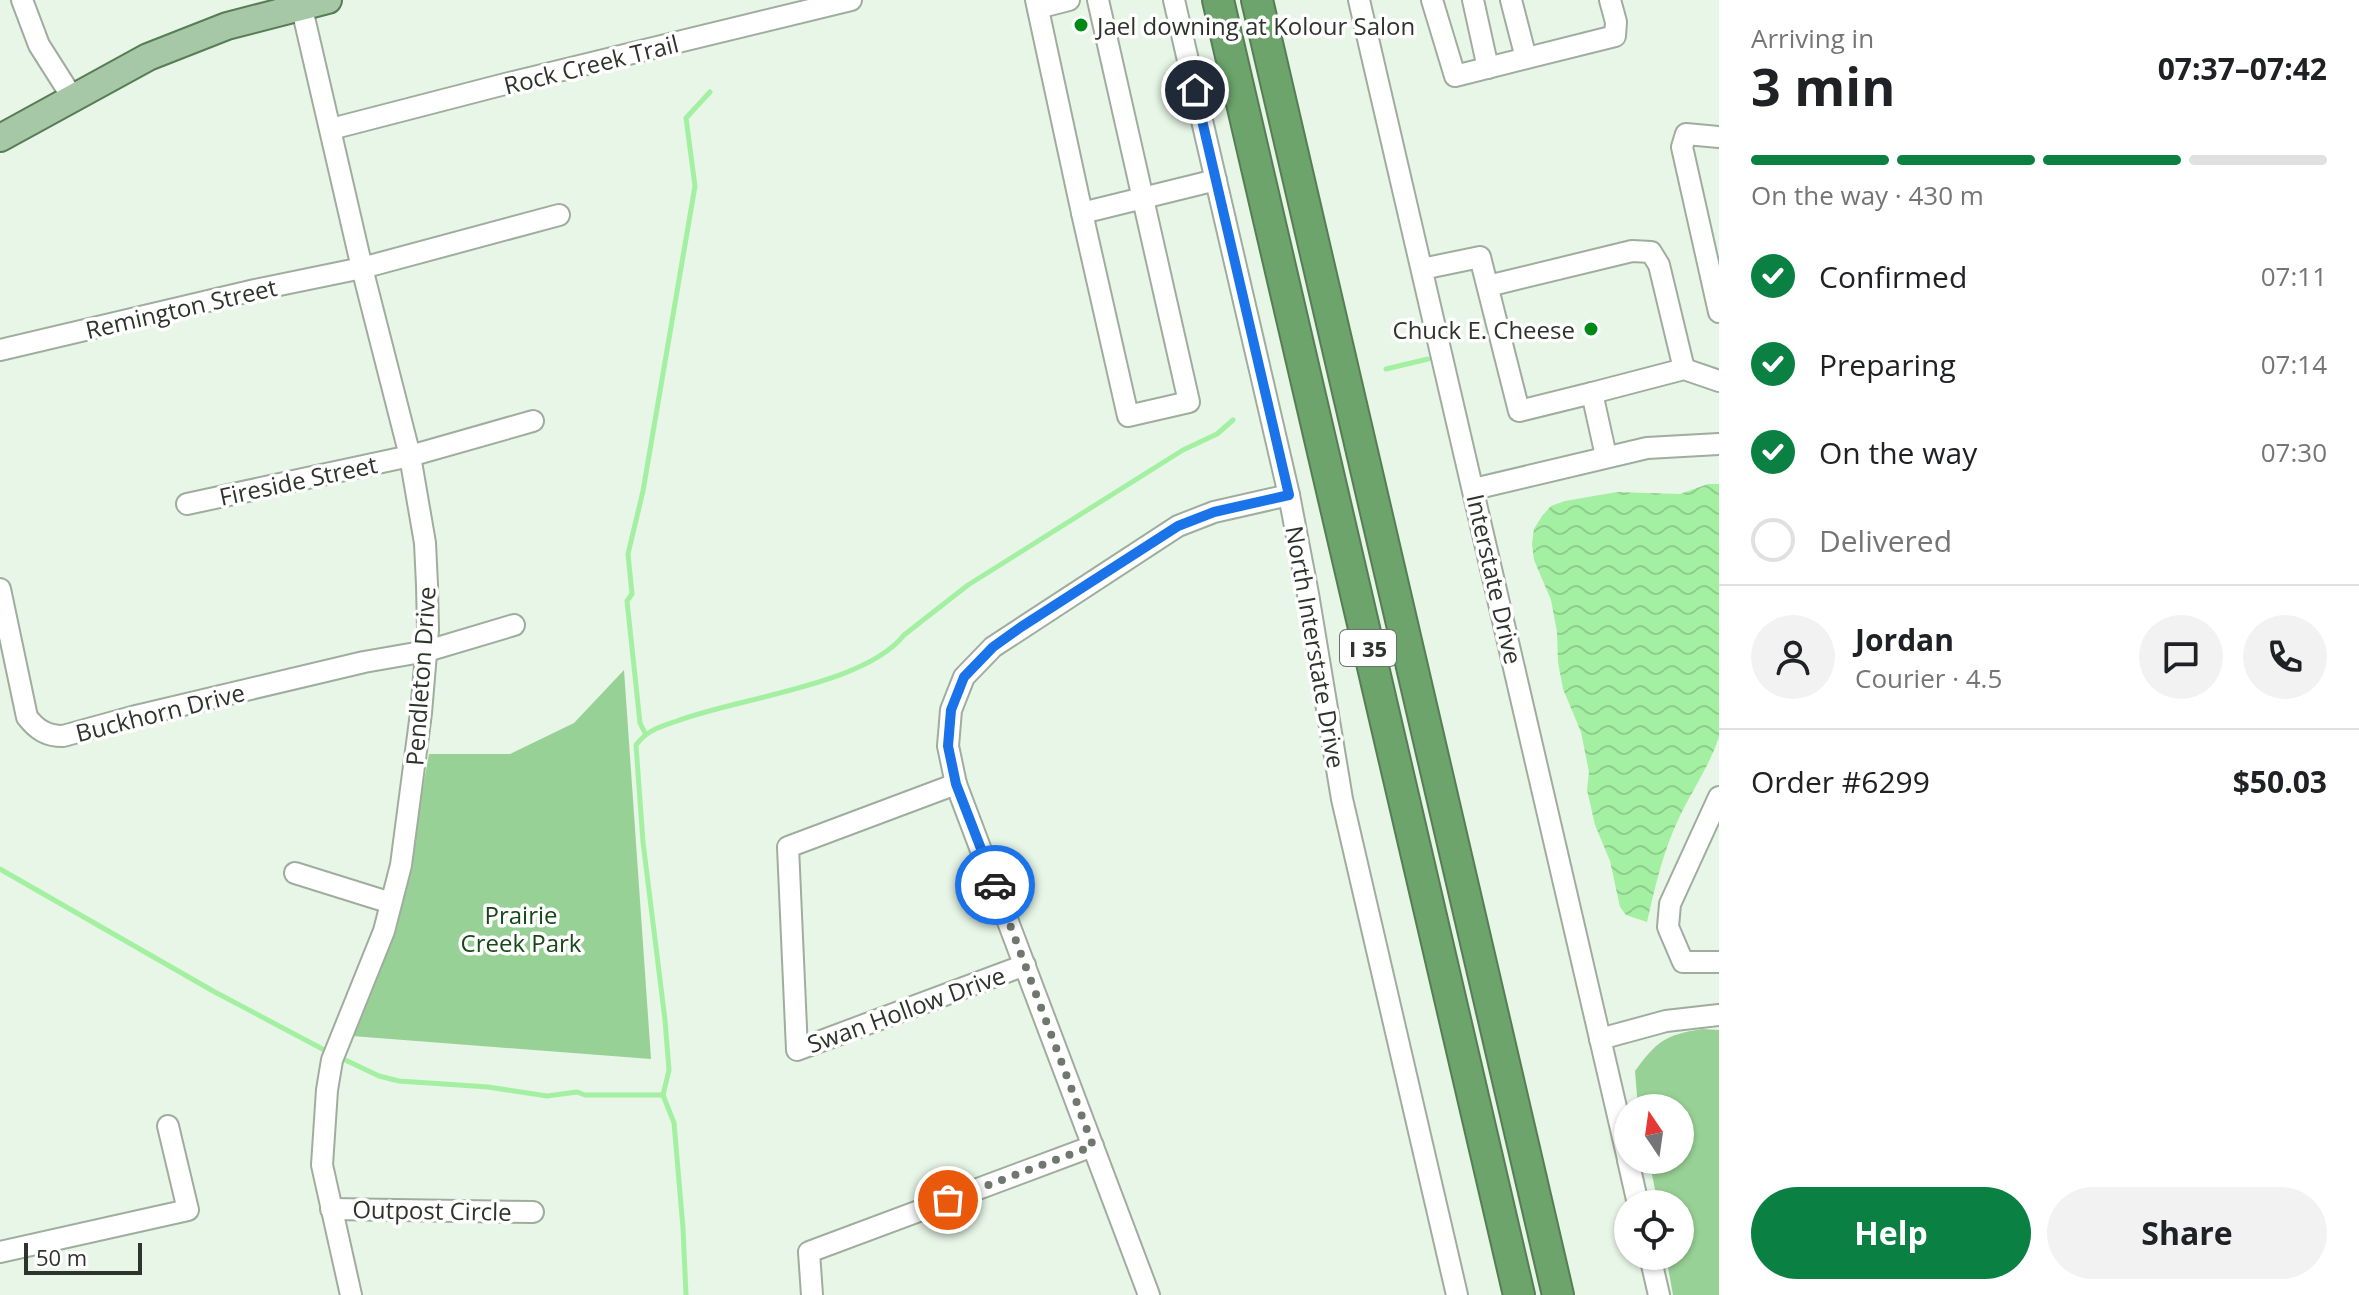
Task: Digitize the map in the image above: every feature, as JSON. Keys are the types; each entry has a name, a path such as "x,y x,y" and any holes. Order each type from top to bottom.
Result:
{"highway":[{"name":"I 35","path":"1218,0 1519,1295"},
{"name":"I 35","path":"1257,0 1558,1295"}],"main road":[{"path":"0,138 148,57 198,36 301,3 328,0"}],"street":[{"path":"22,0 39,45 72,97"},
{"name":"Rock Creek Trail","path":"331,129 851,0"},
{"path":"1069,0 1037,4 1128,416 1189,402 1098,0"},
{"name":"North Interstate Drive","path":"1174,0 1289,495 1342,799 1457,1295"},
{"name":"Interstate Drive","path":"1359,0 1614,1100"},
{"path":"1432,0 1455,76 1615,36 1616,22 1610,0"},
{"path":"1473,0 1488,68"},
{"path":"1511,0 1526,58"},
{"name":"Pendleton Drive","path":"301,3 362,268 410,456 425,543 428,615 427,651 401,865 374,960 335,1052 327,1090 322,1165 351,1295"},
{"path":"1719,137 1686,134 1682,147 1719,312"},
{"path":"1082,213 1216,180"},
{"name":"Remington Street","path":"0,350 362,268 559,215"},
{"path":"1488,286 1632,251 1651,252 1659,265 1684,369"},
{"path":"1422,269 1480,257 1519,411 1684,369 1719,381"},
{"path":"1592,393 1606,456"},
{"name":"Fireside Street","path":"187,504 410,456 533,421"},
{"path":"1474,489 1606,456 1667,446 1719,444"},
{"path":"1149,1295 956,784 948,746 951,710 964,677 993,647 1178,526 1214,512 1289,495"},
{"name":"Buckhorn Drive","path":"0,589 27,717 40,731 55,736 364,662 427,651 514,625"},
{"name":"Swan Hollow Drive","path":"956,784 788,847 797,1050 1025,965"},
{"path":"1719,797 1670,904 1668,927 1683,962 1719,962"},
{"path":"295,873 391,903"},
{"path":"1600,1039 1666,1021 1719,1015"},
{"path":"0,1252 188,1210 168,1126"},
{"path":"812,1295 809,1252 1093,1146"},
{"name":"Outpost Circle","path":"331,1209 533,1212"},
{"path":"1653,1270 1659,1295"}],"green space":[{"name":"Prairie Creek Park","path":"624,670 651,1059 352,1036 397,929 429,754 510,754 574,723"},
{"path":"1702,1029 1719,1030 1719,1295 1673,1295 1669,1270 1694,1270 1694,1190 1655,1190 1652,1174 1694,1174 1694,1094 1637,1094 1635,1071 1663,1041"}],"water":[{"path":"1708,484 1719,484 1719,737 1673,832 1647,922 1626,915 1620,907 1610,861 1595,825 1587,790 1589,772 1581,732 1563,689 1551,600 1534,560 1534,529 1551,506 1565,501 1617,492 1680,494"}],"waterway":[{"path":"645,733 640,723 627,601 632,594 628,554 643,491 695,186 686,118 710,92"},
{"path":"1386,369 1428,359"},
{"path":"686,1295 674,1123 663,1095 669,1070 643,842 636,745 649,732 665,725 798,688 861,666 886,652 968,585 1183,450 1217,434 1233,420"},
{"path":"0,869 213,991 330,1053"},
{"path":"339,1057 379,1076 399,1081 488,1087 547,1096 577,1092 585,1095 663,1095"}],"way so far":[{"path":"948,1200 1093,1146 995,885"}],"place":[{"name":"Jael downing at Kolour Salon","path":"1081,25"},
{"name":"Chuck E. Cheese","path":"1591,329"}],"route":[{"path":"995,885 956,784 948,746 951,710 964,677 993,647 1021,627 1178,526 1239,505 1289,495 1195,90"}]}
